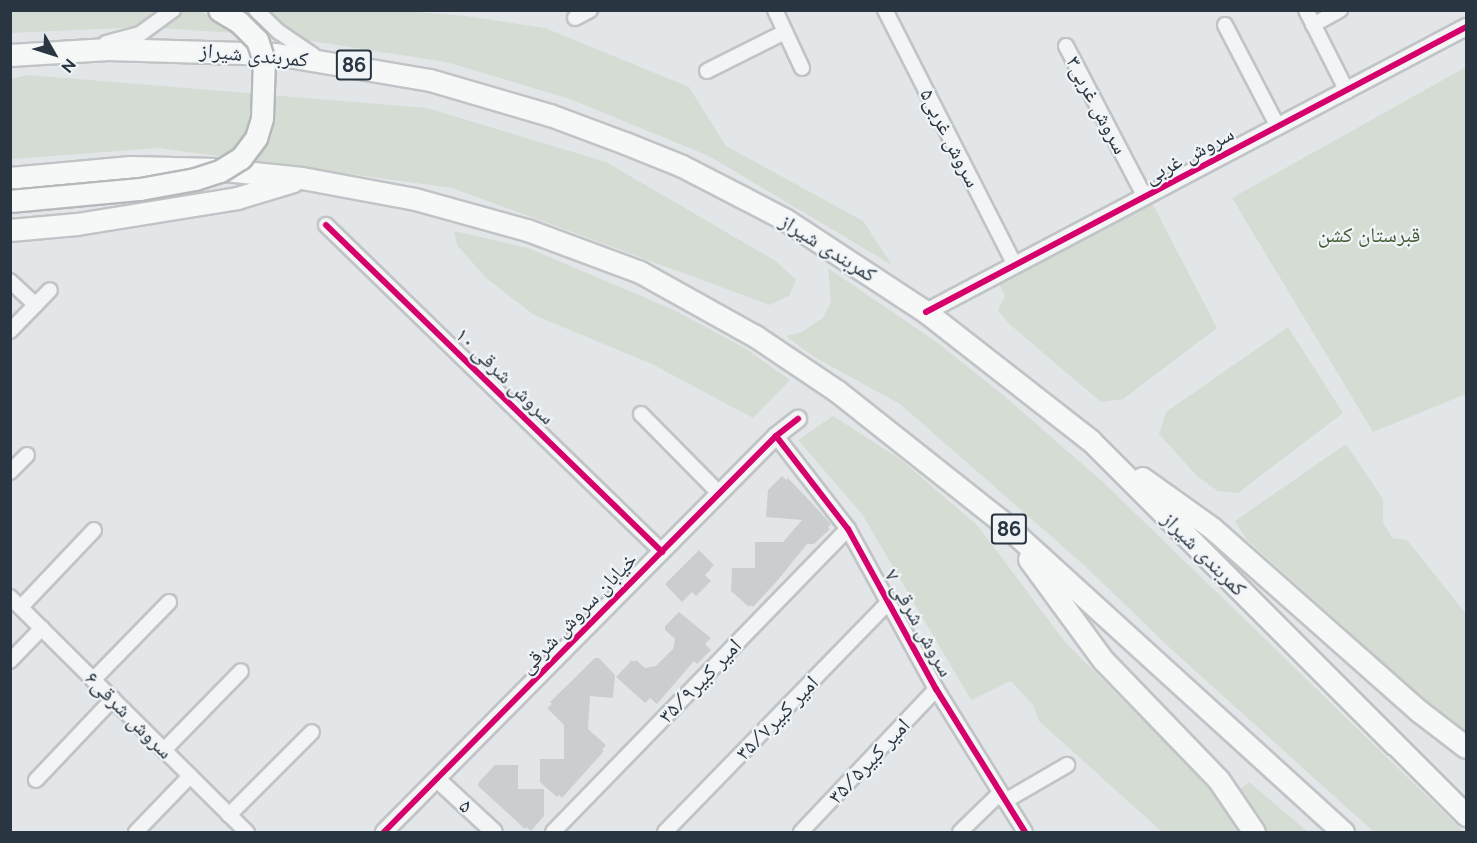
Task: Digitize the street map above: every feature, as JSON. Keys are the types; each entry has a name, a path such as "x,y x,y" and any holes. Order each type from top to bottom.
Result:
{"highway":[{"path":"10,201 140,189 195,179 220,171 241,158 256,138 262,118 264,60 257,40 239,22 219,10"},
{"name":"کمربندی شیراز","path":"10,54 82,50 188,50 276,54 430,80 550,115 635,147 682,166 786,220 926,312 1090,441 1467,815"},
{"name":"86","path":"10,178 131,167 215,169 302,178 415,200 527,230 640,272 755,336 837,391 1000,520 1343,832"},
{"path":"10,230 77,224 237,198 302,178"},
{"name":"86","path":"1090,441 1212,528 1419,711 1467,747"},
{"path":"1000,520 1103,660 1218,779 1254,832"}],"street":[{"path":"82,50 140,34 173,10"},
{"path":"256,10 279,32 323,61"},
{"path":"575,18 590,10"},
{"path":"775,10 802,68"},
{"name":"سروش غربی۵","path":"885,10 1015,265"},
{"path":"1306,10 1347,91"},
{"path":"1313,25 1340,10"},
{"path":"1225,25 1278,127"},
{"name":"سروش غربی","path":"926,312 1467,27"},
{"path":"707,71 785,32"},
{"name":"سروش غربی۳","path":"1066,46 1145,197"},
{"name":"سروش شرقی ۱۰","path":"326,225 662,552"},
{"path":"10,281 36,305"},
{"path":"10,331 50,291"},
{"path":"641,414 719,493"},
{"name":"خیابان سروش شرقی","path":"384,832 776,436 798,419"},
{"name":"سروش شرقی ۷","path":"776,436 848,529 936,689 1025,832"},
{"path":"10,472 27,455"},
{"name":"امیر کبیر۳۵/۹","path":"553,832 848,529"},
{"path":"21,607 94,530"},
{"name":"سروش شرقی۶","path":"10,597 247,832"},
{"path":"93,680 169,602"},
{"name":"امیر کبیر۳۵/۷","path":"665,832 888,603"},
{"path":"10,661 42,628"},
{"path":"164,750 241,671"},
{"name":"امیر کبیر۳۵/۵","path":"801,832 936,689"},
{"path":"36,780 113,699"},
{"path":"229,815 312,732"},
{"path":"960,832 1002,797 1067,765"},
{"path":"136,832 190,776"},
{"name":"۵","path":"438,780 494,832"}],"green space":[{"path":"11,10 201,11 220,22 245,11 392,10 466,16 545,28 689,87 726,146 863,221 892,265 709,156 570,99 446,62 279,36 144,27 11,33"},
{"name":"قبرستان کشن","path":"1466,67 1466,394 1373,432 1232,198"},
{"path":"28,75 427,108 606,162 774,260 796,279 789,296 770,305 452,188 159,148 11,159 11,79"},
{"path":"1152,203 1217,328 1123,399 1101,402 1008,323 998,310 1005,296 999,284"},
{"path":"454,231 528,248 674,310 743,347 790,380 753,418 652,364 534,315 486,278 457,245"},
{"path":"828,268 935,341 1002,394 1104,483 1464,832 1374,832 1171,649 1084,565 900,404 814,357 786,336 802,332 823,318 831,301"},
{"path":"1288,327 1343,413 1238,493 1218,491 1198,477 1159,434 1166,412"},
{"path":"833,416 900,459 978,526 1065,642 1207,785 1240,832 1162,832 1039,721 1033,705 1011,681 971,700 862,514 798,440"},
{"path":"1346,444 1383,499 1383,522 1392,538 1407,540 1466,614 1466,733 1451,723 1247,540 1235,521"},
{"path":"1249,782 1308,832 1257,832 1235,794"}],"building":[{"path":"782,476 786,480 788,478 831,524 828,527 830,529 814,544 807,544 777,581 753,607 750,605 749,607 731,591 732,568 755,568 755,542 783,542 802,520 766,517 768,490"},
{"path":"699,550 714,565 705,575 711,581 696,596 692,592 682,602 665,584"},
{"path":"679,612 711,638 705,644 711,650 697,664 694,661 657,704 650,698 645,703 616,677 632,660 634,662 636,660 645,668 656,666 673,649 675,639 665,630 665,626"},
{"path":"595,658 599,658 615,675 613,698 590,696 588,729 606,745 602,750 604,751 562,798 559,795 557,797 540,782 540,759 564,759 564,725 547,708 552,704 550,702"},
{"path":"495,765 518,765 518,789 544,789 544,816 531,831 526,827 525,829 478,786"}],"cycle path":[{"path":"926,312 1466,27"},
{"path":"326,225 662,552"},
{"path":"384,832 776,436 798,419"},
{"path":"776,436 848,529 936,689 1025,832"}]}
